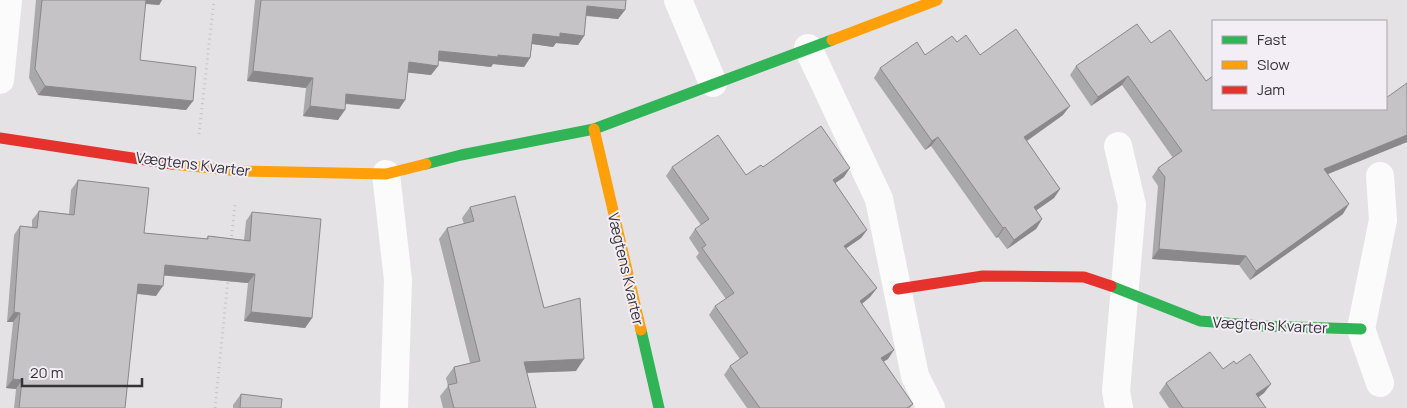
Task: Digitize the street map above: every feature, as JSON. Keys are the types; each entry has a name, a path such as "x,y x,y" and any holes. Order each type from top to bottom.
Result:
{"street":[{"path":"0,80 8,0"},
{"path":"678,0 713,83"},
{"name":"Vægtens Kvarter","path":"0,138 196,167 238,171 386,174 461,155 594,129 936,0"},
{"path":"808,48 879,199 915,376 931,408"},
{"name":"Vægtens Kvarter","path":"594,129 659,408"},
{"path":"1118,146 1132,205 1116,391 1119,408"},
{"path":"386,174 398,280 394,408"},
{"path":"1380,176 1382,220 1361,329 1380,382"},
{"name":"Vægtens Kvarter","path":"898,289 983,276 1084,278 1124,290 1200,321 1262,326 1361,329"}],"path":[{"path":"196,167 214,0"},
{"path":"230,250 238,171"},
{"path":"215,408 228,270"}],"building":[{"path":"42,0 146,0 140,60 196,67 193,101 45,86 35,69"},
{"path":"261,0 626,0 625,10 587,6 584,36 560,33 560,37 533,34 530,58 439,51 438,66 409,62 405,100 346,94 345,110 310,106 313,78 253,71"},
{"path":"1137,24 1151,43 1170,30 1206,81 1212,77 1212,110 1387,110 1387,97 1407,83 1407,135 1324,169 1349,204 1256,271 1246,256 1159,249 1165,177 1158,168 1182,151 1128,76 1098,97 1076,66"},
{"path":"1016,29 1070,106 1024,137 1060,189 1034,207 1042,219 1014,240 1005,227 1003,228 938,137 932,141 880,68 917,42 925,55 952,36 957,42 966,35 980,55"},
{"path":"821,126 850,168 833,180 867,230 844,246 877,288 860,301 894,350 881,358 913,404 907,408 760,408 730,366 748,353 715,306 734,293 702,248 706,245 695,229 709,219 672,167 718,135 746,175 761,165 763,167"},
{"path":"78,180 149,188 144,233 208,239 208,236 250,241 252,212 321,219 312,318 251,312 255,274 165,265 163,286 138,284 125,408 19,408 22,380 13,379 20,313 14,312 20,226 37,228 39,211 74,215"},
{"path":"515,196 544,308 580,298 584,359 524,362 536,408 454,408 448,385 457,383 454,367 480,361 447,228 474,221 470,207"},
{"path":"1210,352 1223,369 1234,361 1236,364 1250,354 1271,384 1256,394 1266,408 1183,408 1166,383"},
{"path":"241,394 282,399 281,408 240,408"}],"traffic: fast":[{"path":"426,164 461,155 594,129 832,40"},
{"path":"1111,286 1200,321 1263,326 1361,329"},
{"path":"641,330 659,408"}],"traffic: slow":[{"path":"832,40 937,0"},
{"path":"594,129 641,330"},
{"path":"172,164 238,171 386,174 426,164"}],"traffic: jam":[{"path":"0,138 172,164"},
{"path":"898,289 983,276 1084,277 1111,286"}]}
